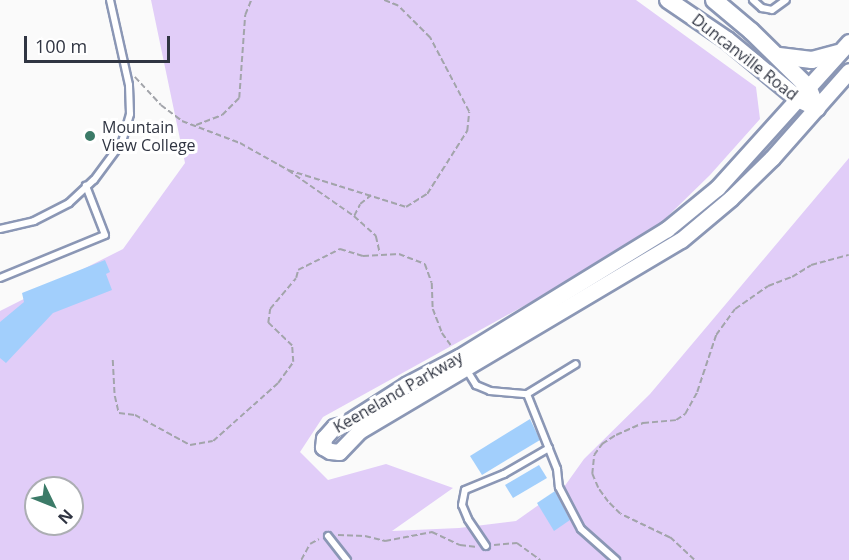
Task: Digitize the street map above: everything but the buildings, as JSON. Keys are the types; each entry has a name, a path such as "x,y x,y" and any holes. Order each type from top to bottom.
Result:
{"main road":[{"name":"Duncanville Road","path":"668,0 803,93"},
{"name":"Duncanville Road","path":"714,0 778,56 803,93 817,108"},
{"path":"778,56 812,60 844,48"}],"street":[{"name":"Keeneland Parkway","path":"844,48 717,188 660,234 462,363 359,431 339,452 330,452 323,447 324,438 334,427 345,424 405,385 462,363 681,240 731,198 772,158 849,71"},
{"path":"757,145 772,158"}],"lane":[{"path":"0,229 34,221 57,211 111,160 122,142 130,114 125,67 110,0"},
{"path":"753,0 762,8 772,9 786,0"},
{"path":"0,278 105,235 86,186"},
{"path":"462,363 476,385 490,392 527,394 576,364"},
{"path":"527,394 557,469 559,487 581,529 616,560"},
{"path":"486,546 462,505 465,490 504,474 549,448"},
{"path":"328,536 347,560"}],"path":[{"path":"195,125 222,115 239,98 245,15 251,0"},
{"path":"288,170 372,194 406,207 427,194 467,131 469,112 430,38 398,6 383,0"},
{"path":"125,67 161,105 182,121 240,142 288,170 354,216 376,236 380,255"},
{"path":"354,216 360,204 372,194"},
{"path":"113,360 115,396 119,413 135,415 190,445 213,441 278,383 293,362 292,346 268,323 270,309 296,278 298,270 340,249 363,256 399,254 425,264 432,283 433,309 442,333 462,363"},
{"path":"694,560 676,543 647,525 620,514 608,502 592,474 594,455 602,444 616,435 644,423 676,420 685,414 697,392 716,335 735,309 768,286 792,277 811,265 849,255"},
{"path":"301,560 310,544 328,536 357,535 385,542 432,532 460,545 486,546 514,542 540,560"}],"shaded area":[{"path":"151,0 636,0 756,87 760,119 710,175 666,218 625,250 323,417 300,452 328,480 386,464 453,488 392,531 459,528 516,521 564,487 584,459 650,394 849,158 849,560 0,560 0,311 123,249 185,163"}],"place":[{"name":"Mountain View College","path":"90,136"}]}
